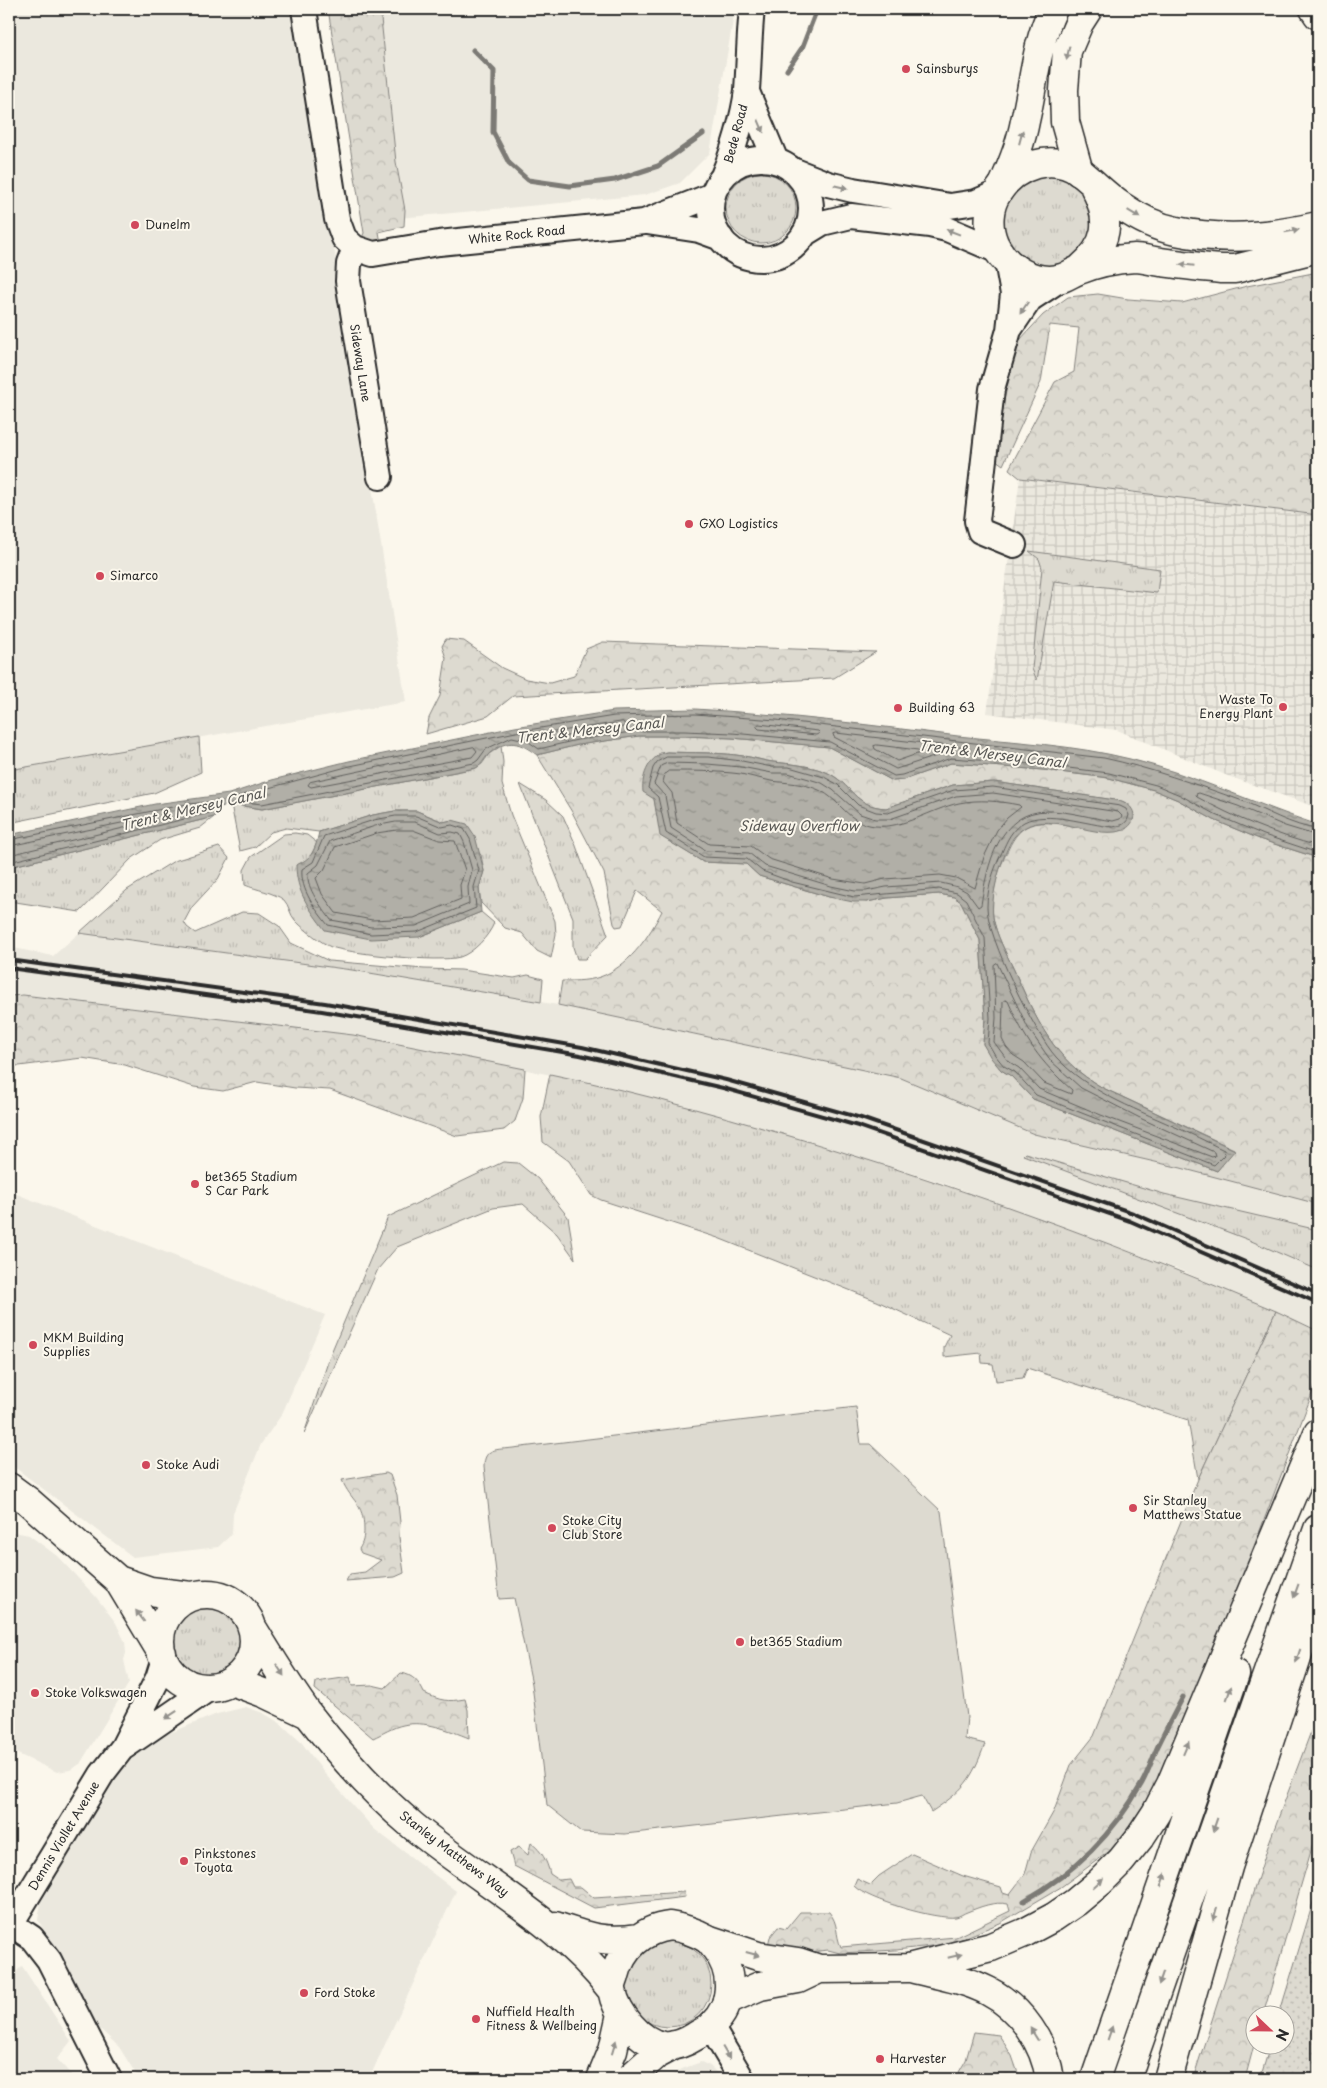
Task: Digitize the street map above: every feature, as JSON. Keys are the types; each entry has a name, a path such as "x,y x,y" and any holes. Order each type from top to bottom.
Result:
{"main road":[{"path":"1053,9 1036,61 1025,121 1016,156 1000,188 990,215 990,226 1002,256 1013,268 1031,277 1043,279 1071,274 1111,261 1136,258 1221,269 1235,269 1318,248"},
{"path":"1071,274 1092,258 1104,236 1105,211 1103,202 1087,179 1065,122 1064,90 1067,51 1079,23 1088,9"},
{"path":"1314,9 1318,14"},
{"path":"1000,188 1018,170 1044,162 1065,165 1122,206 1148,222 1174,231 1216,237 1255,237 1318,226"},
{"path":"601,2079 613,2050 620,1961 638,1938 660,1927 683,1928 707,1939 758,1956 798,1962 819,1969 908,1968 991,1947 1024,1933 1076,1902 1121,1861 1156,1813 1171,1784 1318,1433"},
{"path":"1095,2079 1303,1472"},
{"path":"9,1487 28,1501 118,1580 172,1671 188,1683 221,1684 242,1672 251,1657 254,1643 253,1629 249,1619 238,1606 220,1596 204,1594 192,1596 150,1591 118,1580"},
{"path":"1126,2079 1318,1529"},
{"path":"1168,2079 1228,1867 1318,1593"},
{"path":"163,1656 160,1641 165,1620 173,1609 192,1596"},
{"name":"Stanley Matthews Way","path":"253,1629 308,1714 354,1768 412,1825 544,1922 594,1966 616,2001"},
{"name":"Stanley Matthews Way","path":"221,1684 266,1694 308,1714"},
{"path":"1228,1867 1259,1696"},
{"name":"Stanley Matthews Way","path":"544,1922 591,1938 615,1941 638,1938"},
{"path":"629,2079 657,2054 691,2039 711,2027 725,2006 730,1989 726,1966 707,1939"},
{"path":"908,1968 968,1982 989,1991 1002,2000 1028,2024 1038,2040 1050,2079"},
{"path":"727,2000 760,1986 798,1979 819,1969"},
{"path":"616,2001 630,2025 648,2039 664,2046 674,2045"}],"street":[{"path":"304,9 337,219 344,238 355,248"},
{"name":"Bede Road","path":"718,186 731,157 747,92 748,40 752,9"},
{"name":"Bede Road","path":"747,92 785,166"},
{"path":"785,166 808,190 811,201 809,224 804,234 784,254 764,259 737,253 721,238 712,218 718,186 730,170 747,161 757,159 785,166 828,184 853,190 950,206 976,202 1000,188"},
{"name":"White Rock Road","path":"644,222 718,186"},
{"path":"804,234 822,223 851,216 930,225 947,229 1002,256 1013,294 1010,330 992,388 977,521 980,531 1014,545"},
{"name":"White Rock Road","path":"355,248 373,254 439,243 644,222 699,230 721,238"},
{"name":"Sideway Lane","path":"355,248 349,264 348,281 380,477"},
{"path":"1010,330 1030,300 1071,274"},
{"name":"Dennis Viollet Avenue","path":"10,1926 102,1774 123,1747 158,1678 163,1656"},
{"name":"Dennis Viollet Avenue","path":"123,1747 221,1684"},
{"path":"10,1926 32,1938 49,1960 108,2079"},
{"path":"711,2027 742,2079"}],"shaded area":[{"path":"9,9 296,9 406,702 9,770"},
{"path":"345,9 735,9 710,153 680,183 645,195 389,219"},
{"path":"1020,478 1318,515 1318,808 1228,776 1117,730 987,713"},
{"path":"79,933 352,970 558,1005 824,1061 901,1078 1034,1134 1181,1168 1318,1204 1318,1331 1180,1270 943,1183 808,1141 586,1082 353,1035 9,993 9,947 53,956"},
{"path":"9,1191 325,1315 282,1414 261,1444 233,1513 232,1534 218,1547 133,1557 9,1463"},
{"path":"9,1531 29,1535 57,1556 96,1597 116,1623 125,1642 126,1653 124,1660 129,1683 80,1764 70,1770 57,1772 9,1750"},
{"path":"246,1707 263,1713 280,1723 302,1743 325,1774 374,1829 456,1891 369,2079 139,2079 119,2047 97,2026 82,1995 38,1920 41,1902 101,1796 134,1757 165,1735 217,1714"},
{"path":"22,1966 71,2041 57,2059 75,2079 9,2079 9,1979"},
{"path":"701,2062 710,2066 723,2079 666,2079 682,2069"}],"green space":[{"path":"328,9 380,9 396,162 405,210 404,226 379,232 381,243 361,240 364,233"},
{"path":"761,173 774,176 786,183 793,195 796,208 793,221 786,233 774,240 761,243 748,240 736,233 729,221 726,208 729,195 736,183 748,176"},
{"path":"1038,174 1060,176 1078,185 1090,202 1093,223 1086,248 1061,266 1034,266 1010,249 1001,222 1005,201 1014,189"},
{"path":"1318,272 1318,515 1020,478 1009,469 1055,382 1074,372 1079,328 1050,325 1041,382 1003,465 996,460 995,437 1018,342 1043,315 1068,297 1098,294 1128,299 1182,303 1247,286"},
{"path":"1029,551 1160,569 1157,593 1054,581 1037,680 1032,669 1042,568 1039,559"},
{"path":"446,639 464,641 502,668 526,679 550,683 574,676 586,649 603,642 876,652 834,678 513,696 488,716 426,734 429,718 440,696 446,658 442,646"},
{"path":"639,736 732,738 829,747 893,781 903,780 951,763 1043,770 1109,778 1154,790 1178,800 1214,820 1262,840 1318,858 1318,1204 1181,1168 1034,1134 901,1078 558,1005 562,981 595,978 615,970 639,948 662,911 637,891 622,926 616,927 614,924 604,873 572,812 537,755 578,745","holes":["659,753 734,755 813,768 835,777 866,803 886,808 953,785 994,782 1121,801 1129,804 1126,830 1101,830 1047,823 1026,827 1018,833 1004,858 995,887 992,910 996,930 1030,1005 1048,1037 1071,1065 1103,1088 1234,1149 1217,1171 1033,1099 1011,1076 1001,1070 983,1044 985,1018 980,940 961,902 954,897 939,894 887,898 867,902 829,897 759,876 746,864 703,862 661,836 654,799"]},
{"path":"199,737 201,772 154,793 9,823 9,770"},
{"path":"501,746 503,762 502,784 511,815 555,921 556,934 551,958 537,951 522,933 505,928 481,903 479,888 484,871 481,855 452,820 444,822 417,811 395,811 373,815 319,832 286,828 271,832 255,847 240,851 231,804 262,809 476,768 482,764 489,754"},
{"path":"520,784 546,800 563,816 575,843 608,935 585,959 577,959 573,947 573,918"},
{"path":"214,817 200,828 160,840 131,859 80,912 9,901 9,867"},
{"path":"284,834 307,835 317,843 309,859 419,937 481,912 494,923 475,948 465,955 449,959 396,957 331,947 298,923 293,918 284,900 280,897 245,885 244,870 251,857"},
{"path":"219,847 229,858 218,879 192,907 184,922 195,933 242,912 259,913 279,926 291,943 329,961 424,969 461,970 514,978 528,975 543,979 541,1002 352,970 79,933 127,890 174,861"},
{"path":"23,995 353,1035 525,1069 523,1098 515,1121 504,1130 457,1136 330,1090 295,1088 257,1082 223,1091 194,1087 125,1065 82,1058 19,1066 9,1065 9,996"},
{"path":"550,1074 694,1109 800,1139 892,1168 1058,1225 1276,1311 1198,1479 1188,1420 1027,1368 1023,1378 996,1381 993,1364 982,1363 981,1353 944,1357 944,1347 950,1335 877,1301 718,1238 601,1200 591,1195 569,1161 543,1142 541,1117"},
{"path":"1025,1153 1164,1194 1318,1230 1318,1270 1249,1240 1023,1155"},
{"path":"503,1162 518,1163 538,1179 568,1217 575,1259 557,1234 523,1204 493,1208 397,1247 378,1269 304,1434 331,1353 388,1217"},
{"path":"1276,1311 1318,1331 1318,1378 1196,1699 1157,1785 1115,1847 1061,1887 1000,1923 949,1944 896,1950 840,1953 828,1950 811,1952 768,1945 770,1937 778,1927 786,1929 800,1912 829,1912 836,1925 841,1947 956,1937 1010,1911 1008,1904 998,1903 982,1906 956,1917 934,1915 887,1903 854,1886 857,1879 870,1885 879,1876 912,1854 963,1876 1001,1887 1003,1893 1009,1895 1025,1874 1031,1852 1054,1811 1071,1765 1094,1736 1198,1479"},
{"name":"bet365 Stadium","path":"856,1407 861,1444 870,1444 941,1511 967,1717 965,1739 985,1744 965,1784 959,1791 931,1812 922,1796 897,1803 625,1834 581,1832 547,1805 532,1684 514,1598 499,1599 484,1467 486,1456 497,1450"},
{"path":"386,1473 390,1475 397,1495 400,1522 399,1537 404,1573 395,1577 346,1581 350,1574 365,1572 381,1560 361,1553 359,1549 364,1535 362,1513 342,1480"},
{"path":"209,1605 223,1608 235,1616 243,1628 246,1642 243,1656 235,1668 223,1676 209,1679 195,1676 183,1668 175,1656 172,1642 175,1628 183,1616 195,1608"},
{"path":"401,1673 412,1677 418,1682 424,1693 430,1696 444,1700 465,1699 468,1710 469,1738 428,1725 411,1724 395,1727 373,1738 315,1689 316,1682 350,1677 352,1686 372,1685 385,1688"},
{"path":"1318,1713 1318,1827 1266,2006 1244,2006 1244,2056 1251,2056 1245,2079 1193,2079 1270,1840"},
{"path":"531,1843 544,1857 550,1874 559,1880 569,1879 573,1887 581,1887 594,1898 684,1892 685,1897 594,1908 514,1866 510,1852 519,1847 528,1855"},
{"path":"1318,1886 1318,2079 1260,2079 1267,2056 1294,2056 1294,2006 1282,2006"},
{"path":"668,1941 684,1944 692,1948 704,1960 708,1968 711,1984 708,2000 704,2008 692,2020 684,2024 668,2027 652,2024 644,2020 632,2008 628,2000 625,1984 628,1968 632,1960 644,1948 652,1944"},
{"path":"974,2032 999,2035 1012,2056 1020,2079 955,2079 966,2060"}],"water":[{"name":"Trent & Mersey Canal","path":"695,709 794,717 1044,744 1088,750 1130,759 1201,781 1318,825 1318,858 1262,840 1214,820 1178,800 1154,790 1109,778 1043,770 951,763 903,780 893,781 829,747 732,738 639,736 578,745 537,755 519,745 503,745 490,753 476,768 262,809 231,804 217,808 214,817 9,867 9,835 155,804 229,794 272,780 349,761 515,727 614,711"},
{"name":"Sideway Overflow","path":"667,752 734,755 813,768 835,777 866,803 886,808 953,785 994,782 1122,801 1128,805 1132,809 1134,819 1127,828 1115,832 1102,832 1049,822 1036,823 1024,828 1014,837 1005,854 995,887 993,917 996,930 1030,1005 1048,1037 1071,1065 1103,1088 1235,1150 1217,1171 1033,1099 1011,1076 1001,1070 983,1044 985,1018 980,940 961,902 954,897 939,894 853,902 829,897 759,876 746,864 703,862 660,836 654,799 643,792 645,773 651,761"},
{"path":"395,811 417,811 443,822 452,820 467,824 475,836 484,871 479,888 481,912 419,937 371,939 325,930 309,908 301,892 296,865 310,856 319,832 373,815"}],"waterway":[{"path":"787,70 802,48 817,9"},
{"path":"473,50 494,71 493,132 509,163 528,180 570,186 615,180 658,166 703,134"},
{"path":"1024,1901 1060,1878 1105,1836 1131,1802 1142,1783 1157,1748 1183,1697"}],"railway":[{"path":"9,960 325,1003 582,1047 726,1080 861,1118 1133,1213 1318,1294"},
{"path":"9,968 322,1011 580,1055 723,1088 858,1126 1130,1221 1318,1303"}],"place":[{"name":"Sainsburys","path":"906,69"},
{"name":"Dunelm","path":"135,225"},
{"name":"GXO Logistics","path":"689,524"},
{"name":"Simarco","path":"100,576"},
{"name":"Waste To Energy Plant","path":"1283,707"},
{"name":"Building 63","path":"898,708"},
{"name":"bet365 Stadium S Car Park","path":"195,1184"},
{"name":"MKM Building Supplies","path":"33,1345"},
{"name":"Stoke Audi","path":"146,1465"},
{"name":"Sir Stanley Matthews Statue","path":"1133,1508"},
{"name":"Stoke City Club Store","path":"552,1528"},
{"name":"bet365 Stadium","path":"740,1642"},
{"name":"Stoke Volkswagen","path":"35,1693"},
{"name":"Pinkstones Toyota","path":"184,1861"},
{"name":"Ford Stoke","path":"304,1993"},
{"name":"Nuffield Health Fitness & Wellbeing","path":"476,2019"},
{"name":"Harvester","path":"880,2059"}]}
